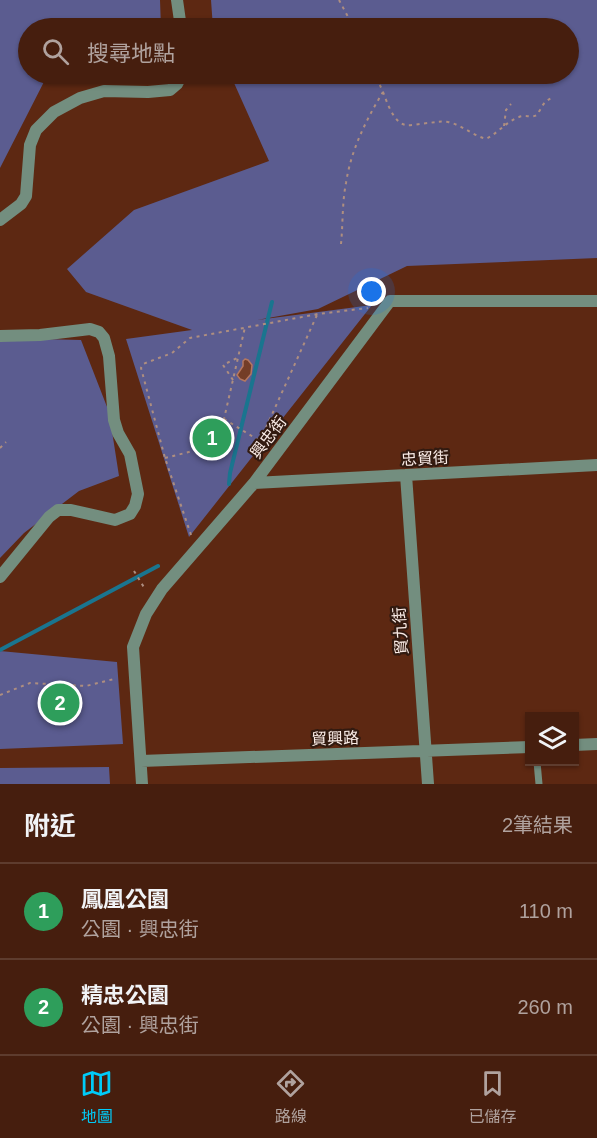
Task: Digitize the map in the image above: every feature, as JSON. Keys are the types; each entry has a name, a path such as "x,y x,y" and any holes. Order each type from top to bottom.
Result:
{"street":[{"path":"177,0 180,18"},
{"path":"0,220 21,204 26,196 30,145 36,130 54,112 80,98 104,91 170,90 177,84"},
{"name":"興忠街","path":"141,784 133,647 146,614 162,589 254,483 390,301 597,301"},
{"path":"0,336 40,335 90,329 99,332 104,338 108,356 114,420 118,433 130,454 138,494 130,514 115,520 71,510 58,510 49,517 0,577"},
{"name":"忠貿街","path":"254,483 597,465"},
{"name":"貿九街","path":"406,476 428,784"},
{"path":"579,745 597,744"},
{"name":"貿興路","path":"141,761 525,747"}],"lane":[{"path":"537,766 539,784"}],"path":[{"path":"339,0 349,18"},
{"path":"379,84 392,113 399,122 405,125 450,122 486,139 523,115 532,117 538,114 546,100 554,97"},
{"path":"341,244 345,183 349,168 357,140 370,112 383,92"},
{"path":"504,126 506,110 511,104"},
{"path":"197,549 165,458 141,368 143,364 172,352 190,338 318,314 372,308"},
{"path":"260,441 318,314"},
{"path":"165,458 208,446 218,434 225,419 245,327"},
{"path":"233,380 223,365 238,357"},
{"path":"225,419 268,446"},
{"path":"0,448 6,442"},
{"path":"134,571 145,589"},
{"path":"0,695 30,683 86,686 114,679"}],"shaded area":[{"path":"0,0 160,0 161,18 18,18 18,84 43,84 0,168"},
{"path":"211,0 597,0 597,258 407,266 318,309 257,320 372,305 189,537 126,339 192,330 86,292 67,269 134,210 269,161 234,84 579,84 579,18 212,18"},
{"path":"0,338 81,340 109,412 119,476 79,491 24,533 0,558"},
{"path":"0,651 117,662 123,744 0,749"},
{"path":"109,767 110,784 0,784 0,768"}],"building":[{"path":"245,359 252,365 251,374 245,381 237,375"}],"waterway":[{"path":"229,484 272,302"},
{"path":"0,650 158,566"}],"place":[{"name":"鳳凰公園","path":"212,438"},
{"name":"精忠公園","path":"60,703"}]}
